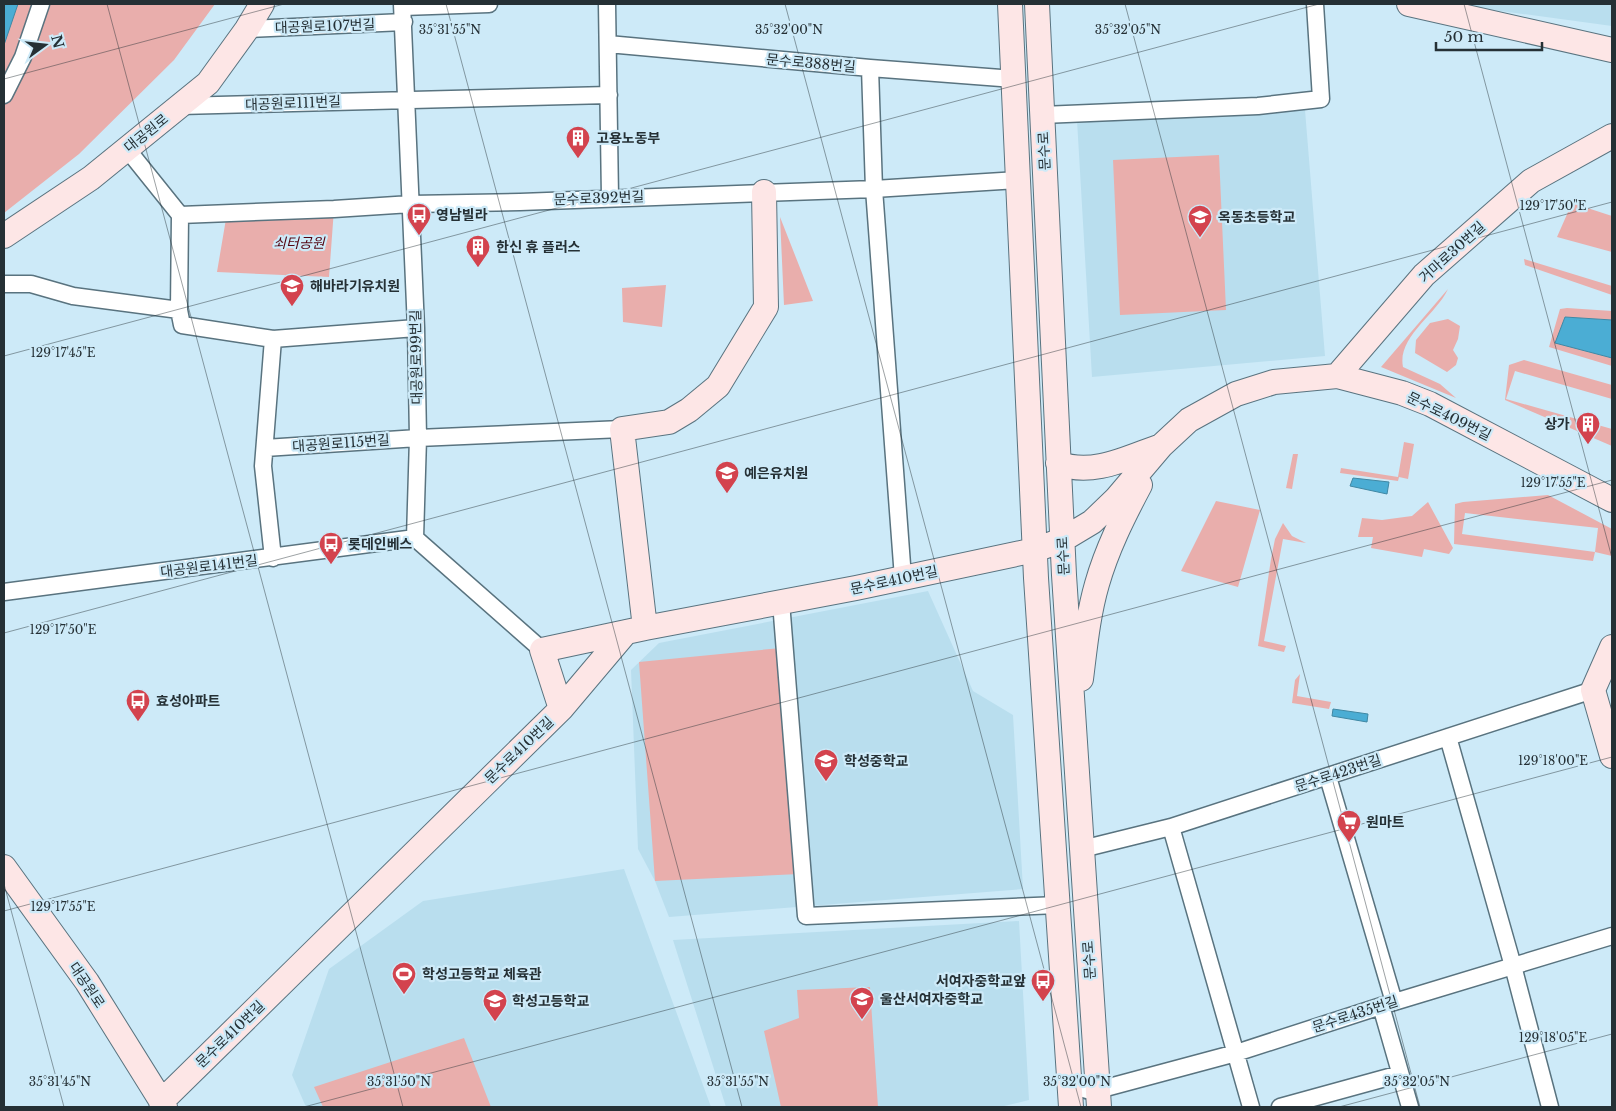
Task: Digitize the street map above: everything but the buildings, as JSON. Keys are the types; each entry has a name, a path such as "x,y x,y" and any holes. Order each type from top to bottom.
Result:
{"street":[{"path":"4,95 23,58 41,4"},
{"name":"대공원로","path":"4,236 91,178 208,83 262,4"},
{"path":"403,11 489,4"},
{"path":"607,4 610,198"},
{"name":"문수로","path":"1010,4 1035,550 1069,1069 1067,1106"},
{"name":"문수로","path":"1037,4 1062,540 1098,1099"},
{"path":"1042,115 1258,106 1320,99 1315,4"},
{"path":"1409,4 1612,50"},
{"name":"대공원로107번길","path":"246,29 403,11"},
{"name":"대공원로99번길","path":"403,11 416,328 418,438 415,538"},
{"name":"문수로388번길","path":"608,44 1014,79"},
{"path":"870,68 874,189 903,578"},
{"name":"대공원로111번길","path":"180,106 609,96"},
{"name":"거마로30번길","path":"1337,376 1424,275 1531,181 1612,136"},
{"path":"127,149 180,215 178,310 182,325 273,339 416,328"},
{"name":"문수로392번길","path":"180,215 411,204 874,189 1018,180"},
{"path":"561,709 635,630 622,429 669,422 689,410 718,386 766,307 764,192"},
{"path":"4,284 31,284 73,296 178,310"},
{"path":"273,339 263,466 273,558"},
{"name":"문수로409번길","path":"1062,540 1092,522 1116,499 1160,446 1189,420 1236,394 1274,382 1337,376 1402,393 1430,404 1612,500"},
{"name":"대공원로115번길","path":"265,448 418,438 622,429"},
{"path":"1058,463 1074,468 1102,466 1160,446"},
{"path":"1074,742 1089,617 1097,584 1119,526 1160,446"},
{"path":"415,538 542,650"},
{"name":"대공원로141번길","path":"4,592 415,538"},
{"name":"문수로410번길","path":"163,1105 561,709 542,650 635,630 856,588 1035,550 1062,540"},
{"path":"781,602 806,916 1058,905"},
{"path":"1612,647 1593,690 1612,756"},
{"name":"문수로423번길","path":"1082,849 1171,828 1593,690"},
{"path":"1448,737 1513,966 1550,1107"},
{"path":"1328,776 1387,1004 1400,1074 1410,1107"},
{"path":"1171,828 1251,1107"},
{"name":"대공원로","path":"4,867 87,982 163,1105"},
{"name":"문수로435번길","path":"1098,1099 1387,1004 1612,936"},
{"path":"1069,1069 1073,1080 1079,1087 1098,1099"},
{"path":"1280,1107 1400,1074"}],"shaded area":[{"path":"1449,4 1612,4 1612,26"},
{"name":"옥동초등학교","path":"1305,110 1325,356 1092,377 1077,120"},
{"name":"학성중학교","path":"928,591 973,691 1013,715 1023,889 669,917 655,881 638,849 631,670 659,643"},
{"name":"학성고등학교","path":"624,869 711,1107 306,1107 292,1075 329,969 423,901"},
{"name":"울산서여자중학교","path":"1019,921 1029,1100 1000,1107 726,1107 673,940"}],"green space":[{"path":"4,4 215,4 174,60 79,154 4,213"},
{"path":"1219,155 1226,310 1120,315 1113,160"},
{"path":"1572,203 1612,216 1612,252 1557,237"},
{"name":"쇠터공원","path":"334,209 329,277 217,272 227,213"},
{"path":"780,217 813,301 784,305"},
{"path":"1524,259 1612,286 1612,295 1525,265"},
{"path":"666,285 662,327 623,322 622,288"},
{"path":"1448,289 1435,308 1411,336 1403,356 1403,367 1440,384 1456,398 1381,367"},
{"path":"1560,309 1612,311 1612,320 1565,317 1556,343 1612,358 1612,366 1549,347"},
{"path":"1448,319 1460,326 1458,339 1453,350 1458,358 1456,365 1447,372 1415,353 1416,340 1430,323"},
{"path":"1524,360 1612,385 1612,399 1515,371 1506,399 1612,429 1612,446 1505,400 1509,365"},
{"path":"1404,442 1414,444 1408,479 1399,477 1398,481 1340,473 1341,468 1398,477"},
{"path":"1293,454 1298,454 1292,489 1286,488"},
{"path":"1548,495 1612,529 1612,556 1595,552 1593,561 1454,544 1455,504","holes":["1465,513 1598,528 1595,552 1462,534"]},
{"path":"1216,501 1260,510 1238,587 1181,571"},
{"path":"1428,502 1453,548 1449,554 1424,549 1422,557 1371,548 1373,537 1358,537 1362,518 1382,520 1412,516"},
{"path":"1283,523 1292,536 1306,543 1283,539 1264,641 1286,646 1284,652 1258,646 1275,539"},
{"path":"781,648 799,874 655,881 639,662"},
{"path":"1300,674 1297,696 1331,702 1329,709 1292,703 1295,680"},
{"path":"870,987 878,1107 781,1107 764,1031 799,1018 797,990"},
{"path":"464,1038 491,1107 323,1107 314,1087"}],"water":[{"path":"4,4 18,4 4,45"},
{"path":"1565,317 1612,320 1612,358 1555,343"},
{"path":"1353,478 1389,482 1387,494 1350,486"},
{"path":"1333,709 1368,714 1367,722 1332,716"}],"place":[{"name":"고용노동부","path":"578,159"},
{"name":"영남빌라","path":"419,236"},
{"name":"옥동초등학교","path":"1200,238"},
{"name":"한신 휴 플러스","path":"478,268"},
{"name":"해바라기유치원","path":"292,307"},
{"name":"상가","path":"1588,445"},
{"name":"예은유치원","path":"727,494"},
{"name":"롯데인베스","path":"331,565"},
{"name":"효성아파트","path":"138,722"},
{"name":"학성중학교","path":"826,782"},
{"name":"원마트","path":"1349,843"},
{"name":"학성고등학교 체육관","path":"404,995"},
{"name":"서여자중학교앞","path":"1043,1002"},
{"name":"울산서여자중학교","path":"862,1020"},
{"name":"학성고등학교","path":"495,1022"}]}
